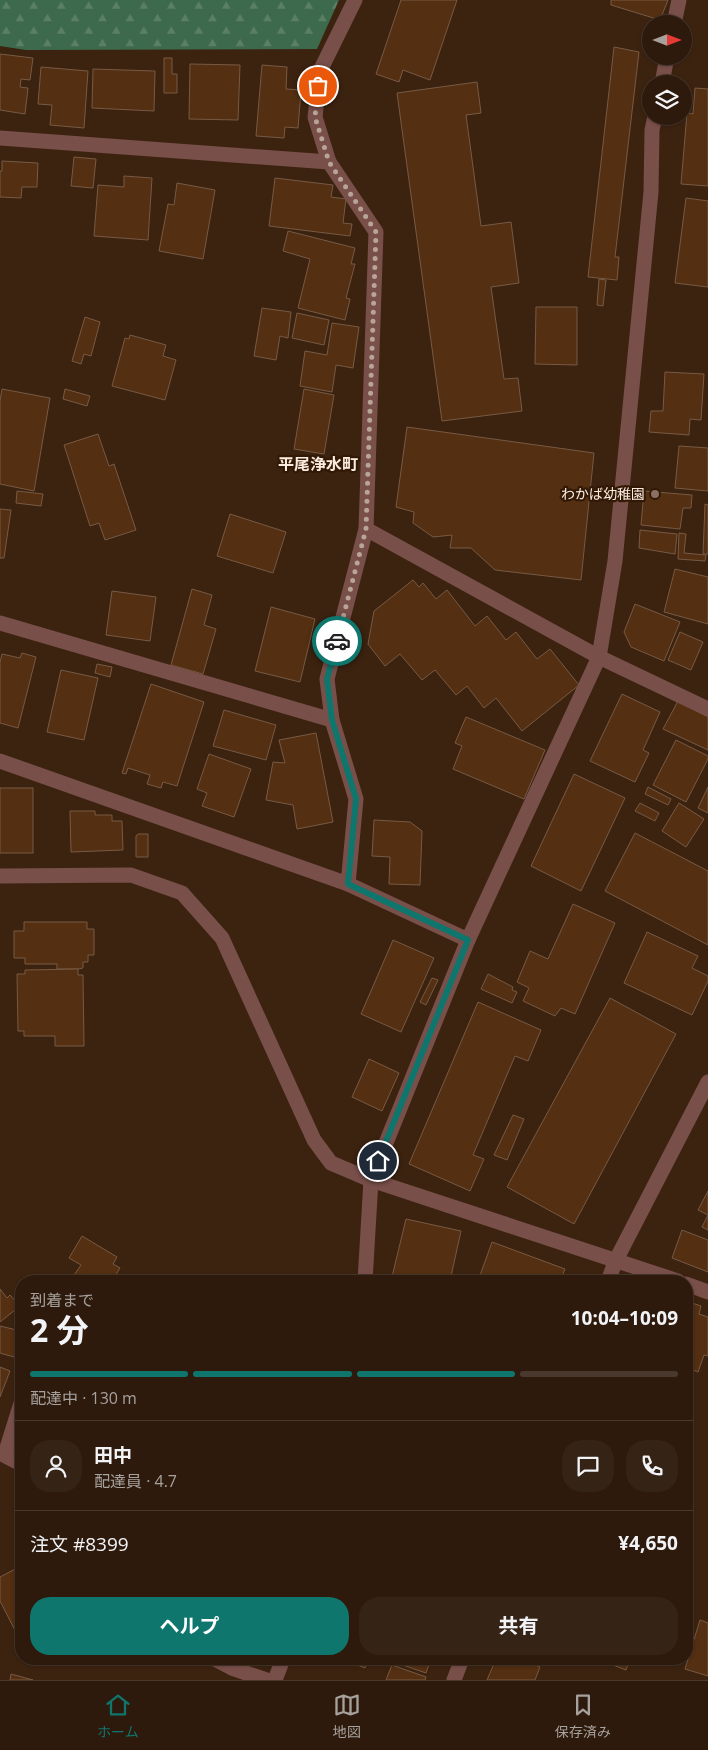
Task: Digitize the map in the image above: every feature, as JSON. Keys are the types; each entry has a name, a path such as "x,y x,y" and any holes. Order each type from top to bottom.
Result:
{"street":[{"path":"348,884 356,799 332,720 327,679 366,529 376,232 329,162 315,117 320,71 355,0"},
{"path":"676,15 679,0"},
{"path":"365,1275 371,1180 468,940 599,657 615,561 651,192 653,125"},
{"path":"0,138 329,162"},
{"path":"366,529 599,657 708,709"},
{"path":"0,623 332,720"},
{"path":"0,761 348,884 468,940"},
{"path":"0,876 131,875 182,893 222,938 314,1140 331,1163 371,1180 660,1275"},
{"path":"610,1275 616,1260 708,1082"},
{"path":"693,1287 708,1292"},
{"path":"15,1419 2,1454 15,1461"},
{"path":"226,1665 267,1680"},
{"path":"275,1680 281,1665"},
{"path":"454,1680 460,1665"}],"green space":[{"path":"0,0 339,0 317,49 26,50 0,46"}],"building":[{"path":"401,0 457,0 430,80 403,70 399,82 376,74"},
{"path":"611,0 668,0 662,15 644,15 611,5"},
{"path":"614,47 639,52 615,257 619,257 617,280 588,277"},
{"path":"0,54 33,58 30,80 21,79 20,87 28,88 25,114 0,110"},
{"path":"164,58 172,58 172,74 177,74 177,93 164,93"},
{"path":"190,64 240,65 238,120 189,119"},
{"path":"262,65 287,67 286,89 301,90 298,128 285,127 284,138 256,136"},
{"path":"41,67 88,71 84,128 50,125 52,105 38,104"},
{"path":"93,69 155,71 154,111 92,108"},
{"path":"477,82 481,113 466,115 481,226 511,222 519,283 491,287 504,379 518,378 522,411 442,421 397,93"},
{"path":"695,88 708,89 708,186 681,184 686,125 692,125"},
{"path":"74,157 96,159 93,188 71,186"},
{"path":"2,161 38,163 37,187 22,187 21,198 0,197"},
{"path":"124,176 152,178 148,240 94,236 98,185 124,187"},
{"path":"275,178 333,185 331,197 346,199 343,223 352,224 350,236 269,226"},
{"path":"177,183 215,190 203,259 159,251 168,204 174,205"},
{"path":"686,198 708,201 708,287 675,283"},
{"path":"288,231 355,248 351,264 355,264 346,298 350,299 345,320 298,308 310,259 283,251"},
{"path":"599,279 606,280 603,306 597,305"},
{"path":"536,307 577,307 577,365 535,364"},
{"path":"262,308 291,312 288,338 280,336 276,360 254,356"},
{"path":"297,313 329,320 324,345 292,338"},
{"path":"85,317 100,322 91,356 84,354 81,364 72,361"},
{"path":"332,323 359,327 353,368 336,365 332,392 300,386 305,351 327,355"},
{"path":"130,335 166,345 163,356 176,360 165,400 112,386 125,338 129,339"},
{"path":"665,372 704,374 701,420 690,419 689,435 649,432 651,411 663,411"},
{"path":"2,389 50,398 34,491 0,484 0,401"},
{"path":"65,389 90,396 87,406 63,399"},
{"path":"304,389 334,395 324,454 294,449"},
{"path":"407,427 594,453 581,580 495,570 471,548 450,548 452,535 433,537 413,523 414,512 396,507"},
{"path":"98,434 109,466 114,464 136,530 105,540 99,523 90,526 64,445"},
{"path":"679,446 708,448 708,491 675,488"},
{"path":"17,491 43,494 41,506 16,503"},
{"path":"644,491 692,495 691,508 683,508 680,529 641,525"},
{"path":"705,504 708,505 708,554 703,554"},
{"path":"0,509 11,510 4,558 0,558"},
{"path":"230,514 286,532 273,573 217,556"},
{"path":"640,530 677,534 675,554 639,548"},
{"path":"679,533 686,534 684,553 706,555 705,561 678,559"},
{"path":"675,569 708,577 708,624 664,612"},
{"path":"413,580 419,587 423,583 436,599 447,590 475,626 487,616 506,640 516,632 537,659 550,649 579,685 522,731 496,698 484,708 467,686 456,695 435,670 422,680 400,654 385,666 368,644 374,611"},
{"path":"192,589 212,595 204,625 216,629 203,674 171,665"},
{"path":"112,591 156,597 150,641 106,635"},
{"path":"635,604 680,622 664,661 631,647 624,632"},
{"path":"271,607 315,619 300,682 255,671"},
{"path":"680,632 703,642 691,670 668,660"},
{"path":"22,653 36,657 18,728 0,723 0,662 2,654 20,658"},
{"path":"97,664 112,667 110,677 95,673"},
{"path":"61,670 98,678 84,740 47,732"},
{"path":"151,684 204,702 177,786 163,782 161,788 147,784 150,775 128,768 126,774 122,773"},
{"path":"622,694 660,712 643,750 649,753 635,782 590,761"},
{"path":"678,701 708,717 708,750 663,729"},
{"path":"224,710 276,725 266,760 213,746"},
{"path":"466,717 545,750 524,799 453,769 462,746 455,743"},
{"path":"316,733 333,822 297,829 293,805 266,800 273,762 285,763 279,740"},
{"path":"676,740 708,756 686,802 653,785"},
{"path":"209,754 251,769 234,817 202,806 207,793 197,789"},
{"path":"574,774 625,798 581,891 531,866"},
{"path":"648,787 671,799 668,805 645,794"},
{"path":"708,787 708,813 698,808"},
{"path":"0,788 33,788 33,853 0,853"},
{"path":"640,803 659,813 655,821 635,811"},
{"path":"679,803 704,819 686,847 662,831"},
{"path":"70,811 95,811 95,815 112,815 112,821 122,821 123,850 71,852"},
{"path":"374,820 410,822 422,831 420,885 389,884 390,857 372,856"},
{"path":"635,833 708,871 708,945 605,891"},
{"path":"138,834 148,834 148,857 136,857 136,836"},
{"path":"573,904 615,923 575,1014 561,1008 555,1016 523,1001 529,988 517,982 530,951 548,959"},
{"path":"24,922 87,922 87,929 94,929 94,955 88,955 88,962 83,962 83,968 78,969 57,969 57,964 25,964 25,958 14,958 14,931 24,931"},
{"path":"647,932 698,956 692,968 708,976 708,981 692,1015 624,983"},
{"path":"393,940 434,958 401,1032 361,1014"},
{"path":"78,969 78,975 83,975 84,1046 55,1046 55,1036 24,1036 24,1031 18,1031 17,974 25,974 25,970"},
{"path":"488,974 513,987 512,990 517,992 512,1003 481,989"},
{"path":"432,978 438,980 426,1005 420,1002"},
{"path":"610,998 676,1034 574,1224 507,1187"},
{"path":"478,1002 541,1030 528,1061 515,1056 473,1155 484,1159 470,1191 409,1164"},
{"path":"369,1059 399,1073 382,1111 352,1097"},
{"path":"513,1115 524,1119 507,1160 494,1155"},
{"path":"708,1191 708,1215 698,1210"},
{"path":"708,1215 708,1230 702,1227"},
{"path":"406,1219 461,1231 451,1275 392,1275"},
{"path":"682,1230 708,1240 708,1272 672,1258"},
{"path":"82,1236 117,1257 113,1264 120,1268 116,1275 74,1275 81,1265 69,1258"},
{"path":"492,1242 565,1269 562,1275 480,1275"},
{"path":"0,1289 7,1298 10,1295 15,1300 15,1310 0,1322"},
{"path":"693,1303 701,1306 699,1314 708,1317 708,1356 704,1355 698,1372 693,1370"},
{"path":"0,1326 15,1330 15,1357 0,1353"},
{"path":"0,1367 10,1371 0,1397"},
{"path":"15,1569 15,1630 0,1601 0,1577"},
{"path":"700,1620 708,1623 708,1676 685,1669 686,1665 693,1665 693,1643"},
{"path":"392,1665 426,1677 425,1680 386,1680"},
{"path":"403,1665 429,1665 426,1673"},
{"path":"493,1665 535,1665 540,1667 535,1680 487,1680"},
{"path":"613,1665 628,1665 626,1670"},
{"path":"11,1674 33,1680 10,1680"}],"way so far":[{"path":"318,86 315,117 329,162 376,232 366,529 337,641"}],"place":[{"name":"わかば幼稚園","path":"655,494"}],"district":[{"name":"平尾浄水町","path":"318,464"}],"route":[{"path":"337,641 327,679 332,720 356,799 348,884 468,940 378,1161"}]}
